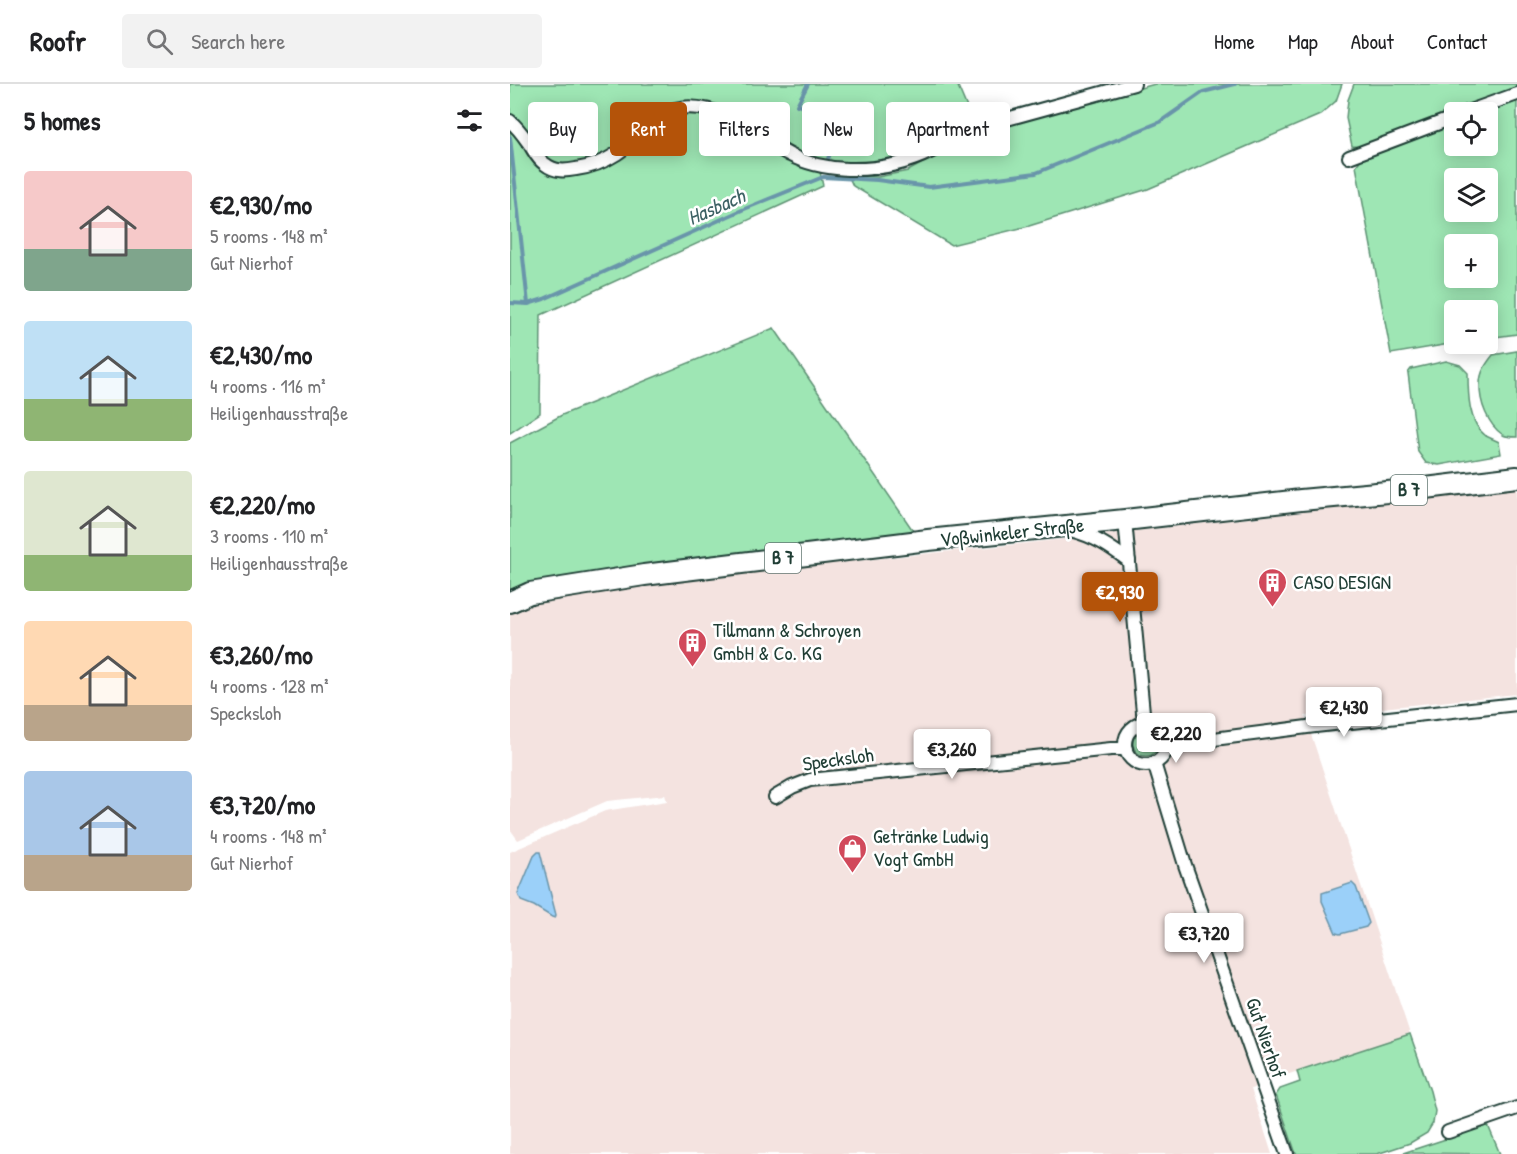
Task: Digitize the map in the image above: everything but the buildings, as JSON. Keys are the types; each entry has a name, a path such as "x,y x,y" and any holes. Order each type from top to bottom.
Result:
{"main road":[{"name":"Voßwinkeler Straße","path":"510,602 531,593 644,574 928,540 1517,477"}],"street":[{"path":"510,121 540,160 560,171 592,167 612,157 666,113 679,108 692,107 722,114 750,128 788,154 817,165 849,169 906,161 985,125 1134,84"},
{"path":"1495,102 1517,94"},
{"path":"1349,157 1444,121"},
{"path":"1125,520 1144,723"},
{"path":"1058,527 1093,537 1129,561"},
{"path":"1167,745 1517,704"},
{"path":"1144,723 1156,725 1161,729 1165,733 1167,745 1163,756 1148,765 1132,759 1125,743 1129,732 1138,724 1144,723"},
{"name":"Specksloh","path":"775,797 810,780 1126,749"},
{"name":"Gut Nierhof","path":"1154,763 1185,866 1287,1154"},
{"path":"1448,1132 1517,1107"}],"shaded area":[{"path":"1517,488 1517,694 1305,716 1410,1034 1271,1080 1251,1089 1272,1154 510,1154 510,852 605,811 667,801 665,795 607,801 518,840 510,829 510,611 532,601 721,575"}],"green space":[{"path":"510,84 957,84 965,102 886,102 886,156 908,156 902,159 845,166 818,162 823,186 541,315 540,413 510,433"},
{"path":"1155,84 1342,84 1336,101 1320,115 1148,189 1029,226 951,245 853,186 848,175 878,177 908,171 936,156 1010,156 1010,124"},
{"path":"1354,84 1517,84 1517,90 1484,102 1444,102 1444,117 1362,147 1352,146 1346,118 1348,100"},
{"path":"1517,99 1517,334 1498,337 1498,300 1444,300 1444,345 1391,354 1356,166 1361,159 1444,127 1444,156 1498,156 1498,106"},
{"path":"774,328 914,532 656,564 525,584 510,590 510,443 562,415"},
{"path":"1517,351 1517,437 1511,437 1498,431 1489,419 1481,398 1480,380 1484,368 1493,355"},
{"path":"1446,361 1460,365 1468,373 1472,416 1486,436 1499,442 1501,454 1439,465 1426,463 1418,452 1408,373 1411,369"},
{"path":"1146,730 1155,734 1159,743 1155,752 1146,756 1137,752 1133,743 1137,734"},
{"path":"1410,1034 1435,1111 1433,1123 1427,1133 1410,1143 1377,1154 1296,1154 1276,1095 1280,1089 1300,1082 1297,1071"},
{"path":"1487,1123 1500,1154 1403,1153 1470,1131"}],"water":[{"path":"540,852 555,918 521,901 518,894 534,856"},
{"path":"1352,883 1356,887 1369,923 1366,927 1336,933 1322,901 1322,893"}],"waterway":[{"name":"Hasbach","path":"808,84 797,105 820,111 832,124 826,165"},
{"path":"510,303 528,304 544,299 742,210 823,177 877,180 929,187 1036,173 1160,122 1203,92 1235,84"},
{"path":"510,137 528,304"}],"place":[{"name":"CASO DESIGN","path":"1272,608"},
{"name":"Tillmann & Schroyen GmbH & Co. KG","path":"692,668"},
{"name":"Getränke Ludwig Vogt GmbH","path":"852,874"}]}
